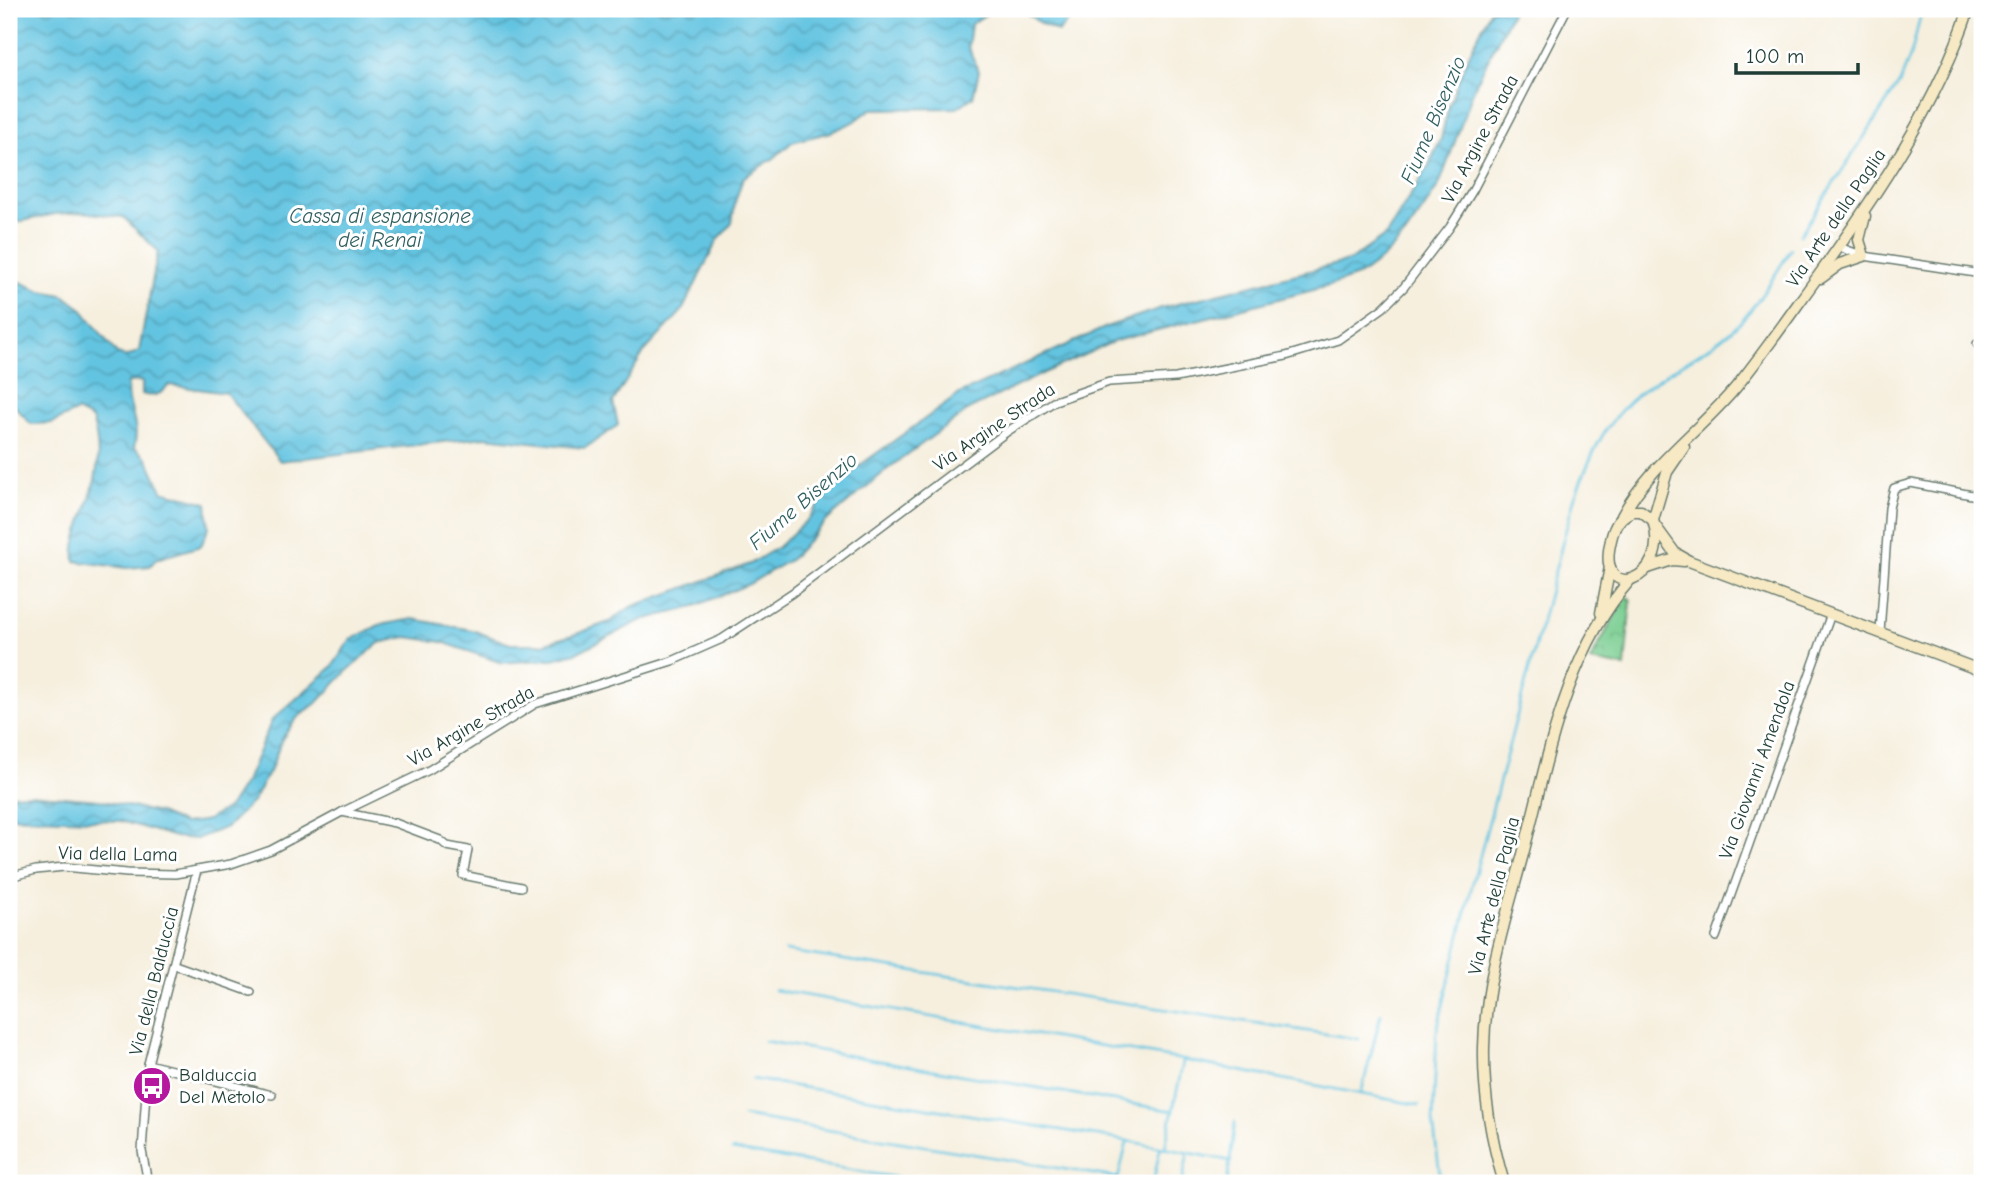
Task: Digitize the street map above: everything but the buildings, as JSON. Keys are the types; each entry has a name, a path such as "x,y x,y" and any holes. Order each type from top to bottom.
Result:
{"main road":[{"name":"Via Arte della Paglia","path":"1504,1183 1492,1140 1485,1091 1484,1035 1491,978 1558,719 1573,675 1597,626 1604,605 1612,535 1631,498 1663,461 1735,388 1776,337 1867,209 1939,86 1969,9"},
{"path":"1811,286 1840,264 1864,256 1859,240 1867,209"},
{"name":"Via Arte della Paglia","path":"1597,626 1630,580 1636,579 1648,568 1656,541 1655,523 1667,472 1700,425"},
{"path":"1622,516 1641,511 1655,523 1675,553 1689,561 1982,671"},
{"path":"1648,568 1672,560 1689,561"},
{"path":"1610,567 1615,575 1630,580"}],"street":[{"name":"Via Argine Strada","path":"342,812 429,770 535,704 672,661 722,639 792,593 1008,431 1055,401 1109,382 1176,378 1286,356 1338,340 1373,317 1404,287 1450,227 1473,190 1567,9"},
{"path":"1839,247 1864,256 1982,274"},
{"path":"1880,632 1889,508 1894,488 1911,483 1982,497"},
{"name":"Via Giovanni Amendola","path":"1716,937 1831,614"},
{"name":"Via della Lama","path":"9,877 64,867 175,874 231,864 271,850 342,812"},
{"path":"342,812 395,823 440,840 447,846 468,850 463,875 521,887"},
{"name":"Via della Balduccia","path":"148,1183 142,1151 148,1064 197,870"},
{"path":"175,965 251,992"},
{"path":"148,1064 272,1095"}],"green space":[{"path":"1628,597 1631,600 1625,667 1590,661 1624,599"}],"water":[{"name":"Cassa di espansione dei Renai","path":"9,9 994,9 971,24 968,47 979,71 973,97 957,108 871,109 854,122 831,132 792,142 774,158 743,178 732,223 717,241 682,311 644,352 613,402 618,425 585,448 485,437 280,461 226,393 169,385 151,396 142,394 142,381 128,382 136,430 134,447 147,458 162,491 207,503 209,527 201,546 156,559 150,566 127,568 75,561 76,540 97,469 96,433 92,419 77,411 52,423 31,424 9,400 9,277 41,291 63,295 81,308 117,354 127,357 139,351 158,251 123,217 82,212 55,214 9,224"},
{"path":"1021,9 1077,9 1058,32 1041,24"},
{"path":"1491,9 1513,9 1475,86 1440,183 1405,235 1383,258 1360,275 1329,286 1115,341 1046,372 970,409 890,467 825,522 791,559 749,584 690,608 642,620 576,653 553,659 502,663 442,642 407,637 379,643 319,701 297,718 282,739 272,766 253,801 227,827 196,839 175,837 121,821 9,817 9,795 29,794 99,800 159,813 184,824 207,820 229,807 247,779 272,720 332,667 350,640 379,625 413,619 472,630 510,644 543,644 609,622 631,607 750,564 778,547 808,519 826,494 856,468 961,393 1109,326 1161,308 1349,261 1386,235 1428,167 1441,139 1449,105 1467,59"}],"waterway":[{"path":"1800,235 1900,82 1912,51 1922,9"},
{"path":"1441,1183 1433,1121 1437,1030 1473,882 1574,499 1594,450 1622,409 1650,385 1732,330 1756,303 1791,249"},
{"path":"785,951 1359,1039"},
{"path":"774,990 1172,1058 1419,1105"},
{"path":"1361,1094 1381,1014"},
{"path":"764,1041 1173,1111"},
{"path":"1165,1148 1183,1062"},
{"path":"752,1079 1128,1141 1231,1161"},
{"path":"743,1116 1118,1178"},
{"path":"1227,1183 1235,1122"},
{"path":"1117,1183 1127,1142"},
{"path":"1153,1183 1160,1149"},
{"path":"732,1150 929,1183"},
{"path":"1182,1183 1188,1153"}],"place":[{"name":"Balduccia Del Metolo","path":"152,1086"}],"water label":[{"name":"Fiume Bisenzio","path":"1433,120"},
{"name":"Fiume Bisenzio","path":"803,501"}]}
